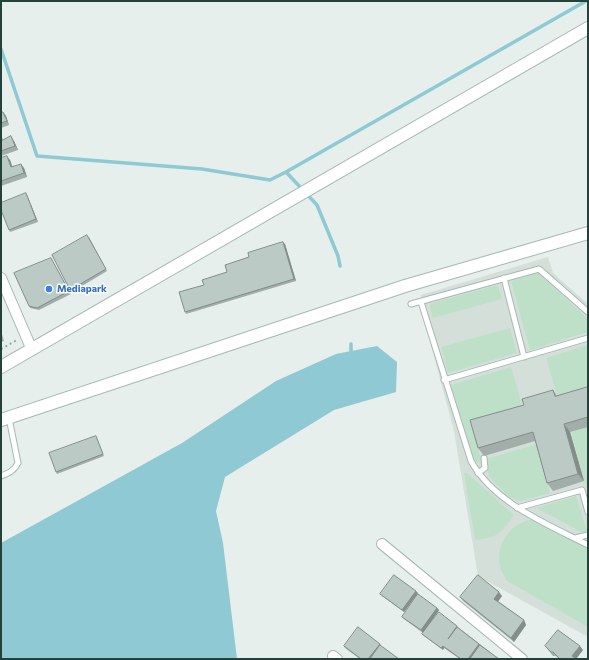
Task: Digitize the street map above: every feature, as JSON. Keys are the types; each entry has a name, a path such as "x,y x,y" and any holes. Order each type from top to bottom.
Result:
{"street":[{"path":"1,367 588,28"},
{"path":"5,419 405,286 588,233"},
{"path":"1,278 32,350"},
{"path":"382,544 522,659"}],"lane":[{"path":"411,304 539,269 588,312"},
{"path":"504,278 524,357"},
{"path":"421,302 470,461 480,476 517,508 588,545"},
{"path":"444,380 588,338"},
{"path":"1,476 12,472 18,463 5,419"},
{"path":"478,473 485,468 484,458"},
{"path":"517,508 582,490 588,512"},
{"path":"575,538 588,535"}],"path":[{"path":"1,349 26,335"}],"shaded area":[{"path":"548,257 553,273 588,304 588,637 478,576 454,431 421,308 421,295"}],"green space":[{"path":"538,273 588,319 588,332 530,350 511,281"},
{"path":"498,285 502,299 433,318 429,304"},
{"path":"510,328 517,353 448,373 441,347"},
{"path":"588,345 588,390 557,395 546,358"},
{"path":"511,367 524,411 472,427 482,463 476,462 473,458 451,385"},
{"path":"588,427 588,493 571,432"},
{"path":"537,444 550,493 521,501 516,500 508,496 489,476 486,459"},
{"path":"464,473 467,473 514,515 499,534 490,538 475,540"},
{"path":"576,496 587,531 581,532 537,508"},
{"path":"541,519 588,546 588,627 507,581 502,572 499,554 504,539 509,532 521,523"}],"water":[{"path":"377,346 397,362 396,392 334,410 225,477 216,511 223,543 237,659 1,659 1,543 182,443 276,381 336,354"}],"building":[{"path":"1,112 3,112 7,121 1,123"},
{"path":"11,136 15,146 1,151 1,138 2,140"},
{"path":"7,156 11,167 21,164 24,173 1,181 1,158"},
{"path":"26,193 36,219 9,230 1,210 1,203"},
{"path":"87,235 106,269 70,290 52,255"},
{"path":"283,242 294,279 185,312 179,292 204,285 202,280 227,272 225,265 249,257 248,253"},
{"path":"51,258 69,291 37,308 29,306 14,273"},
{"path":"588,387 588,417 564,424 578,474 547,483 533,432 478,448 470,420 524,405 522,399 553,390 555,396"},
{"path":"96,436 103,454 56,472 49,453"},
{"path":"394,575 416,591 402,610 380,594"},
{"path":"478,575 499,592 494,599 524,620 511,638 460,597"},
{"path":"418,594 437,608 421,630 402,617"},
{"path":"439,612 457,626 448,639 457,627 479,644 468,659 461,659 443,646 441,648 422,634"},
{"path":"358,627 380,644 368,659 361,659 344,646"},
{"path":"558,630 580,646 572,656 577,659 560,659 545,646"},
{"path":"380,645 399,659 370,659"},
{"path":"480,645 499,659 470,659"}],"waterway":[{"path":"1,49 37,156 202,169 270,180 586,1"},
{"path":"286,172 317,205 338,256 340,266"},
{"path":"351,344 351,351"}],"place":[{"name":"Mediapark","path":"49,289"}]}
